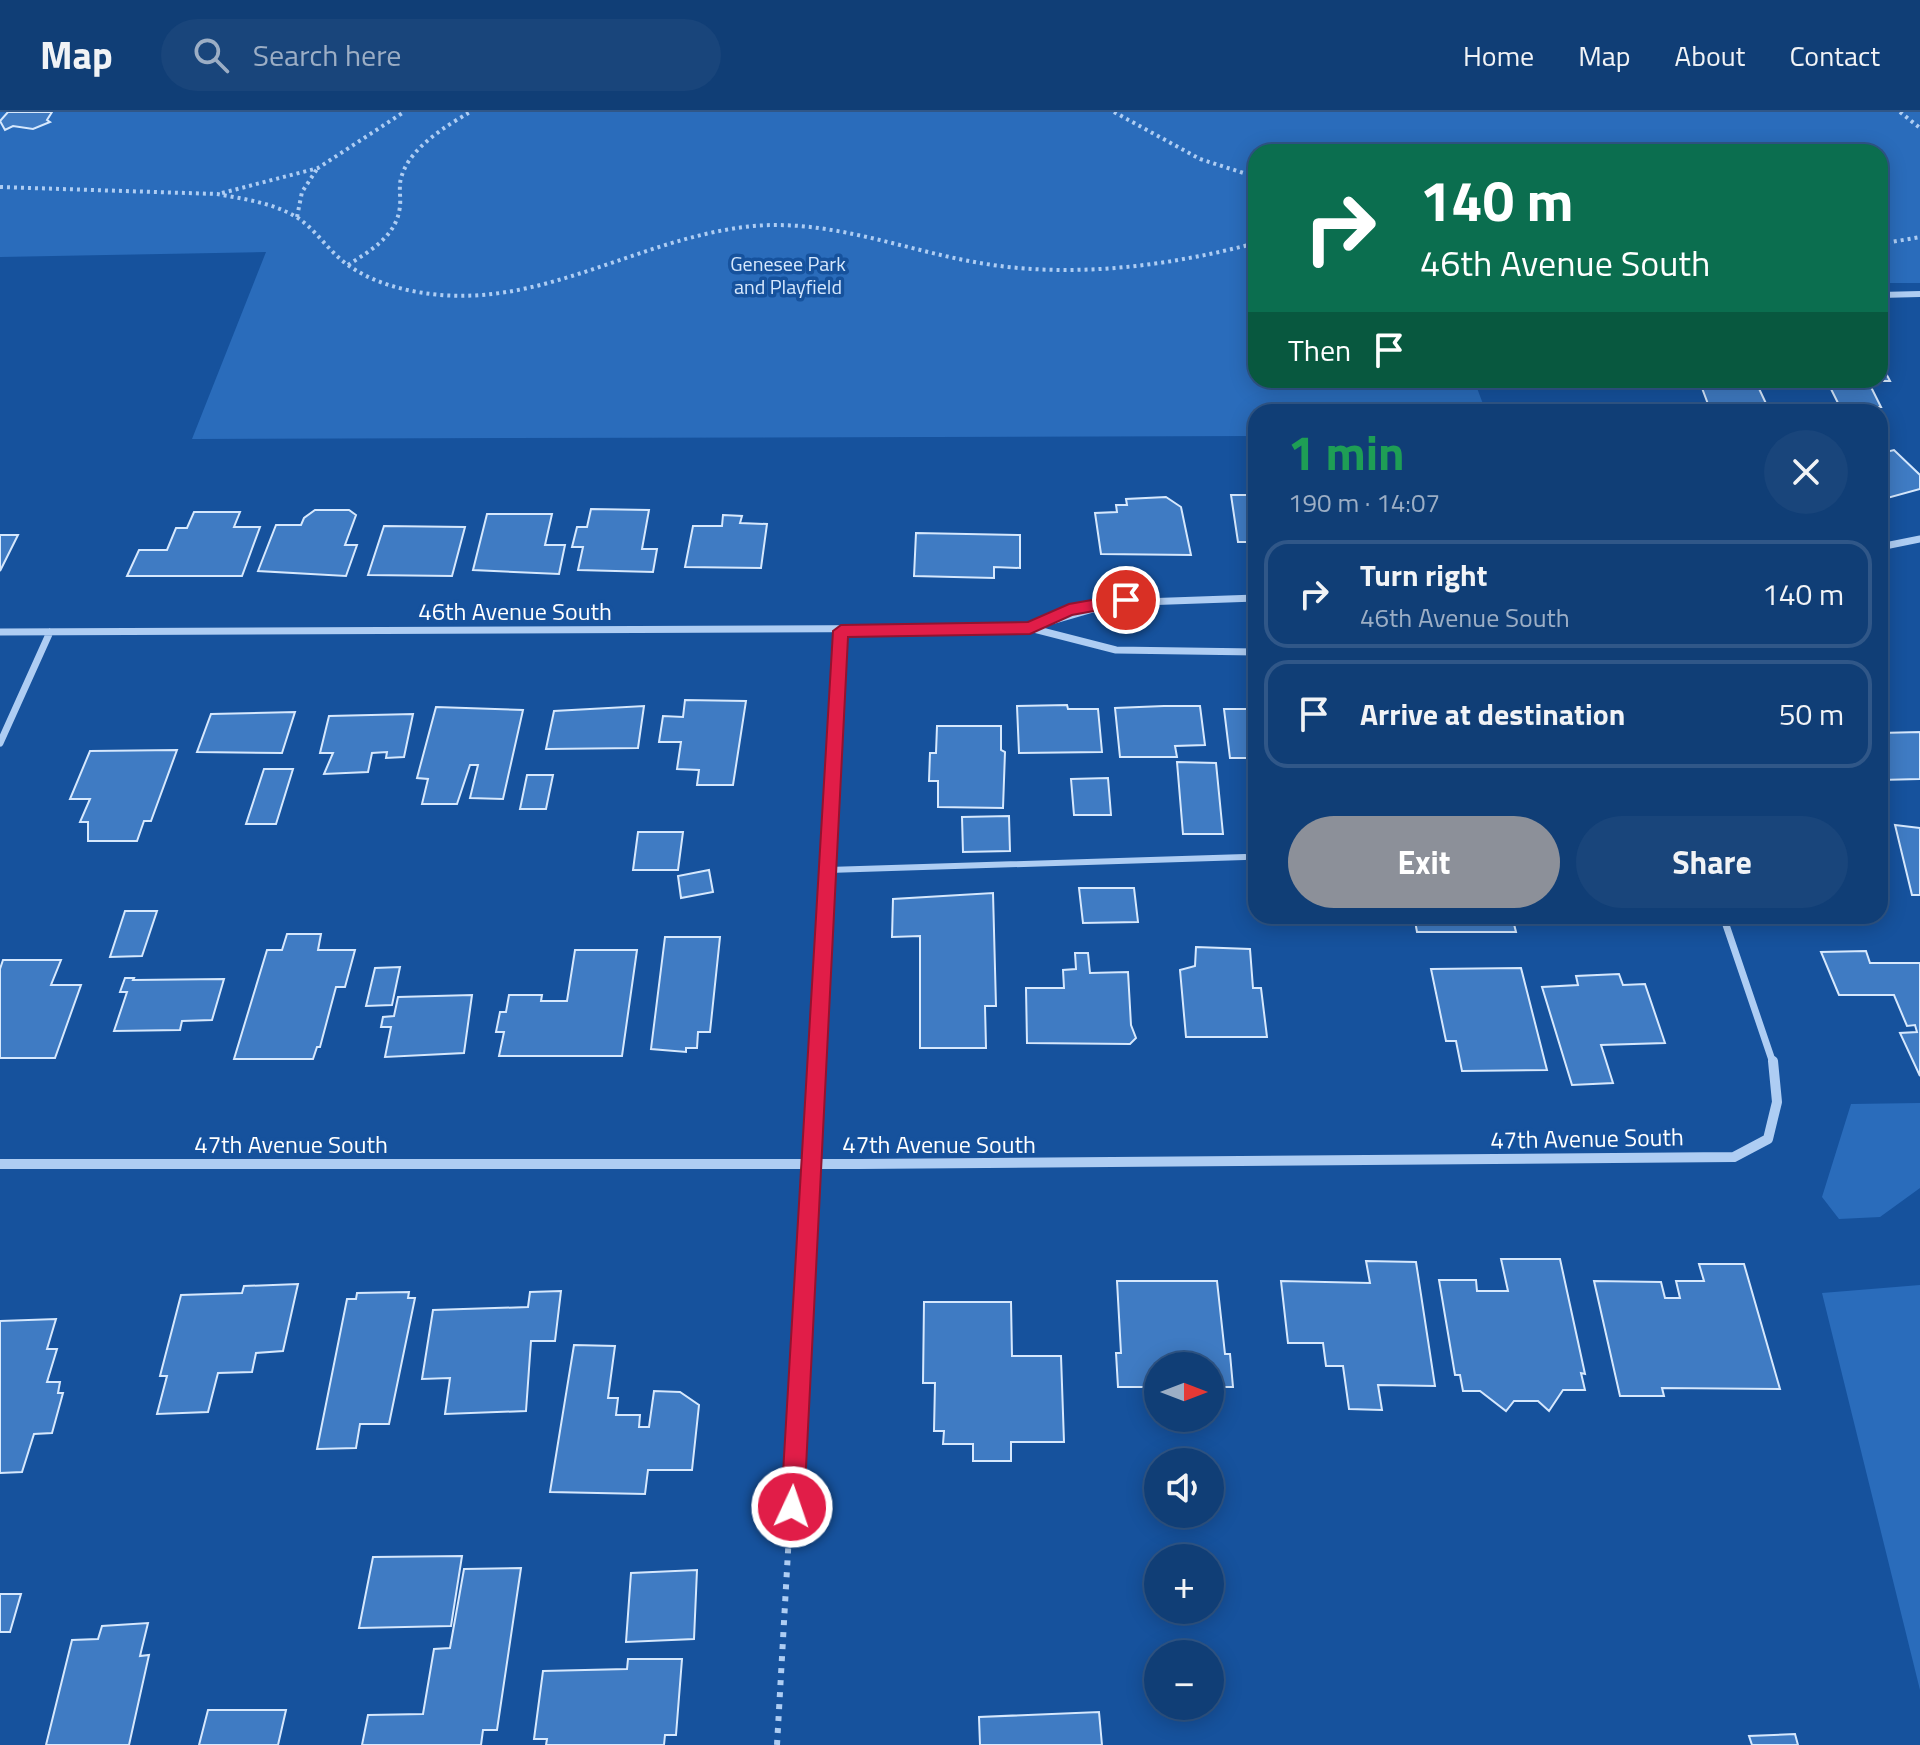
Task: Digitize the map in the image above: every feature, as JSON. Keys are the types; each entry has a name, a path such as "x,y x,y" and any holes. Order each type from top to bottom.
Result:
{"street":[{"path":"1888,295 1920,294"},
{"path":"1888,545 1920,539"},
{"name":"46th Avenue South","path":"1030,628 1069,610 1126,600 1248,598"},
{"name":"46th Avenue South","path":"0,632 1030,628 1116,650 1248,652"},
{"path":"792,1507 841,631"},
{"path":"0,743 50,632"},
{"name":"47th Avenue South","path":"0,1164 812,1164 1734,1157 1768,1139 1777,1102 1775,1068 1726,924"}],"lane":[{"path":"828,870 1245,857"}],"path":[{"path":"217,194 318,168 404,112"},
{"path":"347,266 391,234 400,209 400,182 405,168 442,131 470,112"},
{"path":"1114,112 1180,152 1248,175"},
{"path":"1900,112 1920,128"},
{"path":"297,217 302,192 318,168"},
{"path":"0,187 217,194 269,206 297,217 347,266 434,295 484,296 565,280 710,231 758,226 809,229 990,264 1036,268 1169,262 1248,245"},
{"path":"1888,243 1920,237"},
{"path":"777,1745 789,1530"}],"green space":[{"name":"Genesee Park and Playfield","path":"0,112 1920,112 1920,283 1888,283 1888,144 1248,144 1248,388 1477,388 1483,404 1248,404 1248,436 192,439 266,252 0,257"},
{"path":"1920,1103 1920,1188 1880,1217 1839,1219 1822,1197 1851,1104"},
{"path":"1920,1285 1920,1690 1822,1293"}],"building":[{"path":"8,112 52,112 47,120 50,122 33,129 13,126 5,130 0,121"},
{"path":"1702,388 1759,388 1766,404 1733,404 1708,404"},
{"path":"1830,388 1872,388 1880,404 1838,404"},
{"path":"1894,450 1920,475 1920,489 1888,498 1888,452"},
{"path":"1231,495 1248,495 1248,542 1238,542"},
{"path":"1166,497 1181,507 1191,555 1101,554 1095,513 1117,512 1116,505 1127,505 1126,499"},
{"path":"591,509 649,510 642,549 657,549 653,572 578,570 583,547 572,547 577,527 587,527"},
{"path":"315,510 349,510 356,515 345,545 357,545 346,576 258,571 276,525 301,525 304,518"},
{"path":"194,512 240,512 234,527 260,527 242,576 127,576 139,550 167,550 176,528 187,528"},
{"path":"487,514 552,514 545,545 565,545 559,574 473,570"},
{"path":"723,515 742,516 740,523 767,524 761,568 685,567 693,526 722,526"},
{"path":"384,526 465,527 452,576 368,575"},
{"path":"916,533 1020,535 1020,568 994,567 994,578 914,576"},
{"path":"0,535 18,535 0,571"},
{"path":"685,700 746,701 733,785 697,785 699,770 677,769 681,742 659,742 663,716 683,717"},
{"path":"1067,705 1068,709 1098,709 1102,752 1019,753 1017,706"},
{"path":"644,706 638,748 546,749 554,711"},
{"path":"1200,706 1205,745 1175,746 1177,757 1120,757 1115,708"},
{"path":"436,707 523,710 503,799 470,798 478,765 470,765 457,804 422,804 428,779 417,778"},
{"path":"1224,709 1248,709 1248,758 1230,758"},
{"path":"295,712 282,753 197,752 211,714"},
{"path":"413,714 404,757 386,758 387,752 372,753 368,772 324,774 333,753 320,753 329,716"},
{"path":"937,726 1001,726 1001,750 1005,752 1003,808 938,807 938,781 929,781 930,753 936,753"},
{"path":"1920,732 1920,779 1888,780 1888,733"},
{"path":"177,750 151,821 144,821 137,841 88,841 88,822 80,822 90,799 70,799 90,751"},
{"path":"1177,762 1216,763 1223,834 1183,834"},
{"path":"264,769 293,769 276,824 246,824"},
{"path":"527,775 553,775 546,809 520,809"},
{"path":"1108,778 1111,815 1074,815 1071,779"},
{"path":"1009,816 1010,851 963,852 962,817"},
{"path":"1895,825 1920,828 1920,895 1912,895"},
{"path":"638,832 683,832 678,870 633,870"},
{"path":"709,870 713,892 681,898 678,876"},
{"path":"1079,888 1134,888 1138,922 1083,923"},
{"path":"993,893 996,1006 985,1006 986,1048 920,1048 920,936 892,937 893,899"},
{"path":"125,911 157,911 142,956 110,957"},
{"path":"1416,924 1514,924 1516,932 1417,932"},
{"path":"287,934 321,934 318,950 355,950 345,987 336,987 320,1047 317,1047 313,1059 234,1059 267,950 282,950"},
{"path":"665,937 720,937 710,1032 698,1032 697,1048 686,1048 686,1052 651,1049"},
{"path":"1196,947 1250,949 1253,988 1261,988 1267,1037 1186,1037 1180,970 1195,966"},
{"path":"575,950 637,950 622,1056 499,1056 504,1032 496,1032 500,1012 506,1012 509,995 542,995 541,1001 567,1001"},
{"path":"1866,951 1870,963 1920,963 1920,1076 1900,1033 1917,1032 1915,1025 1907,1026 1894,995 1839,995 1821,952"},
{"path":"1075,953 1088,953 1090,973 1128,972 1131,1025 1136,1038 1130,1044 1027,1043 1026,988 1064,988 1063,970 1076,969"},
{"path":"3,960 61,960 51,985 81,985 55,1058 0,1058 0,969"},
{"path":"400,967 392,1005 366,1006 375,968"},
{"path":"1521,968 1547,1070 1462,1071 1456,1041 1446,1041 1431,969"},
{"path":"1619,974 1623,985 1645,984 1665,1043 1601,1045 1613,1083 1572,1085 1542,987 1578,985 1576,976"},
{"path":"125,978 224,979 212,1020 182,1021 180,1030 114,1031 127,992 120,992"},
{"path":"472,995 464,1053 385,1057 391,1027 381,1027 383,1017 394,1016 398,997"},
{"path":"1501,1259 1560,1259 1585,1374 1581,1373 1585,1390 1563,1390 1549,1411 1538,1401 1514,1401 1506,1411 1480,1391 1463,1391 1460,1375 1455,1375 1439,1280 1476,1280 1477,1291 1508,1291"},
{"path":"1366,1261 1416,1262 1435,1386 1378,1385 1382,1410 1349,1409 1343,1366 1326,1366 1323,1343 1288,1343 1281,1281 1370,1283"},
{"path":"1699,1264 1744,1264 1780,1389 1662,1388 1664,1396 1620,1396 1594,1281 1661,1282 1665,1298 1680,1298 1676,1281 1704,1281"},
{"path":"1117,1281 1217,1281 1225,1354 1230,1354 1233,1387 1224,1387 1224,1352 1144,1352 1144,1387 1118,1387 1116,1353 1121,1353"},
{"path":"298,1284 283,1351 256,1353 252,1372 218,1373 208,1412 157,1414 167,1376 160,1376 181,1295 242,1293 244,1286"},
{"path":"561,1291 555,1341 531,1341 526,1411 445,1414 450,1378 422,1379 433,1310 528,1307 530,1292"},
{"path":"409,1292 408,1298 415,1298 389,1424 360,1424 356,1448 317,1449 347,1299 356,1299 357,1293"},
{"path":"924,1302 1011,1302 1012,1356 1061,1356 1064,1442 1011,1442 1011,1461 973,1461 973,1444 943,1444 944,1431 934,1431 935,1383 923,1383"},
{"path":"56,1319 47,1349 57,1349 47,1382 60,1382 58,1393 63,1393 52,1433 34,1434 22,1472 0,1473 0,1321"},
{"path":"574,1345 615,1346 608,1398 618,1398 616,1415 640,1415 639,1427 649,1427 654,1391 680,1392 699,1405 692,1470 648,1470 645,1494 550,1492"},
{"path":"462,1556 451,1626 359,1628 373,1557"},
{"path":"521,1568 497,1730 483,1730 481,1745 362,1745 368,1715 423,1714 434,1649 450,1648 464,1569"},
{"path":"697,1570 694,1639 626,1642 631,1573"},
{"path":"0,1594 21,1594 10,1632 0,1632"},
{"path":"148,1623 140,1656 149,1655 129,1745 46,1745 72,1640 98,1639 102,1626"},
{"path":"628,1659 682,1659 676,1735 665,1735 664,1745 546,1745 547,1739 534,1739 543,1671 627,1669"},
{"path":"208,1710 286,1710 278,1745 199,1745"},
{"path":"1099,1712 1102,1745 980,1745 979,1717"},
{"path":"1795,1734 1798,1745 1752,1745 1749,1736"}],"route":[{"path":"792,1507 841,631 1030,628 1069,610 1126,600"}]}
